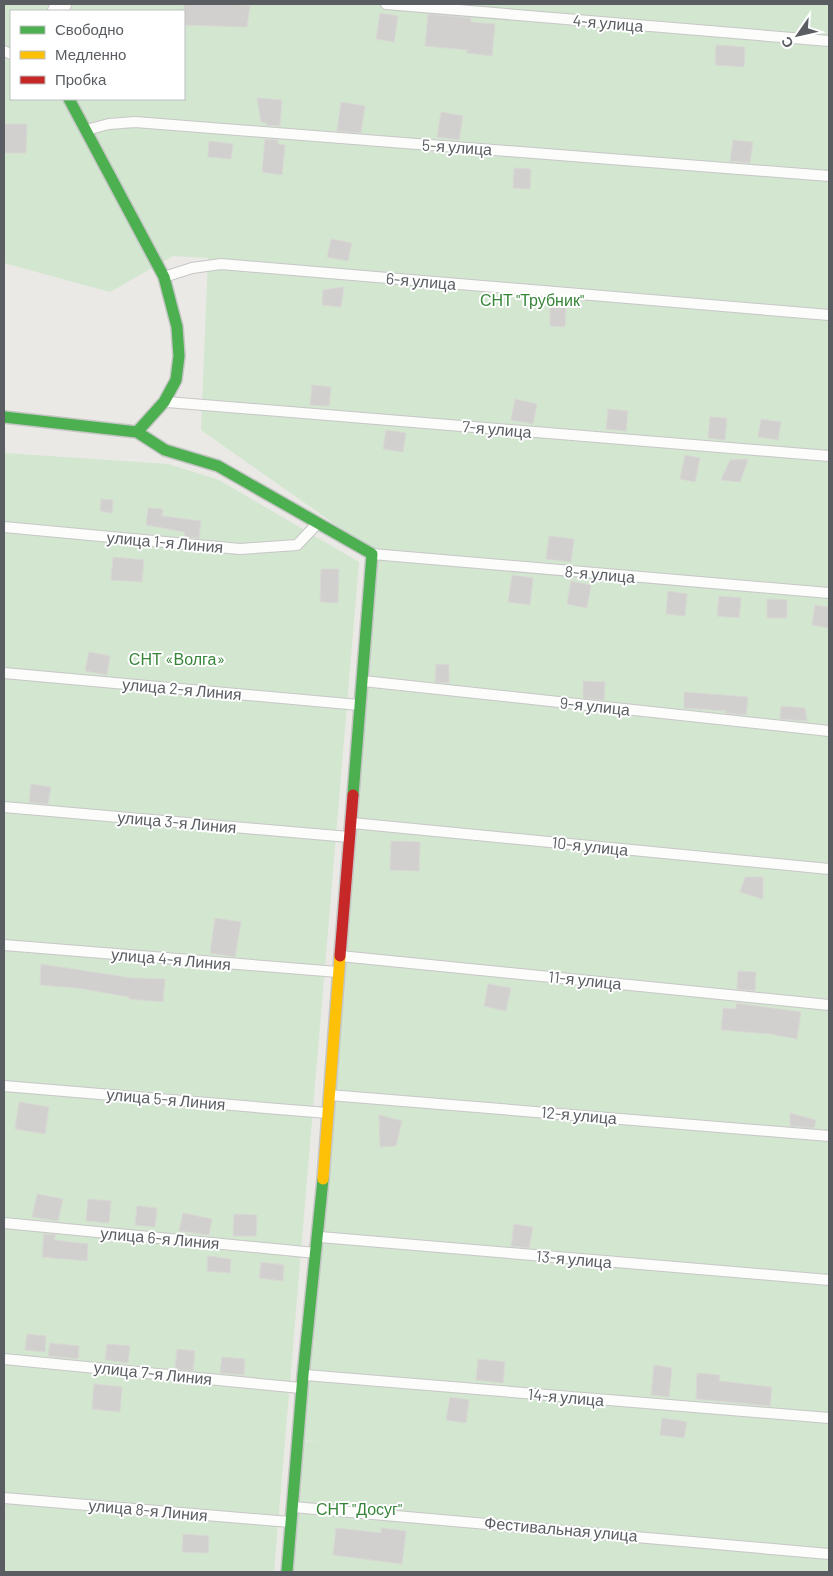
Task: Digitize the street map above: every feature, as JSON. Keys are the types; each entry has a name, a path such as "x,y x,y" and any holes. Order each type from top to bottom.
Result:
{"street":[{"path":"70,100 164,277 177,327 179,356 176,380 164,402 137,432"},
{"path":"4,417 137,432 165,450 218,466 372,554 317,1253 303,1375 287,1572"}],"lane":[{"name":"4-я улица","path":"386,4 829,41"},
{"name":"5-я улица","path":"86,130 109,124 135,122 829,176"},
{"name":"6-я улица","path":"164,277 192,268 221,264 829,315"},
{"name":"7-я улица","path":"164,402 829,456"},
{"name":"улица 1-я Линия","path":"4,527 240,549 297,545 317,523"},
{"name":"8-я улица","path":"372,554 829,593"},
{"name":"улица 2-я Линия","path":"4,673 360,705"},
{"name":"9-я улица","path":"362,681 829,731"},
{"name":"улица 3-я Линия","path":"4,807 350,838"},
{"name":"10-я улица","path":"351,823 829,869"},
{"name":"улица 4-я Линия","path":"4,945 339,972"},
{"name":"11-я улица","path":"340,956 829,1005"},
{"name":"улица 5-я Линия","path":"4,1086 328,1113"},
{"name":"12-я улица","path":"329,1095 829,1136"},
{"name":"улица 6-я Линия","path":"4,1223 317,1253"},
{"name":"13-я улица","path":"318,1237 829,1280"},
{"name":"улица 7-я Линия","path":"4,1359 302,1388"},
{"name":"14-я улица","path":"303,1375 829,1418"},
{"name":"улица 8-я Линия","path":"4,1498 291,1522"},
{"name":"Фестивальная улица","path":"292,1507 829,1554"}],"green space":[{"name":"СНТ \"Трубник\"","path":"4,4 829,4 829,1572 290,1572 300,1441 321,1442 301,1440 376,553 201,430 208,258 173,256 110,292 4,263"},
{"name":"СНТ «Волга»","path":"4,453 168,464 219,480 359,562 274,1572 4,1572"}],"building":[{"path":"184,4 250,6 247,27 185,25"},
{"path":"380,13 398,16 394,42 376,39"},
{"path":"428,14 471,18 471,22 495,24 492,56 467,53 467,50 425,46"},
{"path":"716,45 745,47 744,67 715,65"},
{"path":"257,98 282,100 280,126 266,125 266,123 261,122"},
{"path":"341,102 365,106 361,133 337,131"},
{"path":"441,112 463,116 459,140 437,137"},
{"path":"4,124 27,124 26,153 4,153"},
{"path":"265,139 278,140 278,144 285,145 282,175 262,172"},
{"path":"733,140 753,142 750,163 730,161"},
{"path":"209,141 233,144 231,159 208,157"},
{"path":"514,168 531,169 530,189 513,188"},
{"path":"331,239 352,243 348,261 327,257"},
{"path":"344,287 341,307 322,305 323,290"},
{"path":"550,307 566,307 565,327 550,326"},
{"path":"312,385 331,387 329,406 310,405"},
{"path":"515,399 537,404 533,424 511,420"},
{"path":"608,409 628,411 626,431 606,429"},
{"path":"710,417 727,418 725,440 708,438"},
{"path":"761,419 781,422 778,440 758,437"},
{"path":"386,430 406,433 403,452 383,449"},
{"path":"685,455 700,458 695,482 680,479"},
{"path":"748,459 740,482 721,480 730,460"},
{"path":"101,499 113,500 112,513 100,511"},
{"path":"148,508 163,509 162,516 201,521 199,538 184,537 185,532 146,525"},
{"path":"549,536 574,539 571,562 546,559"},
{"path":"113,557 144,560 142,582 111,580"},
{"path":"321,569 339,569 338,603 320,602"},
{"path":"512,575 533,578 530,605 508,602"},
{"path":"571,581 591,585 587,608 567,604"},
{"path":"668,591 687,594 685,616 666,614"},
{"path":"719,596 741,598 739,618 717,616"},
{"path":"767,599 787,600 787,618 767,618"},
{"path":"815,605 829,607 829,628 812,625"},
{"path":"89,652 110,656 107,675 85,671"},
{"path":"436,664 449,665 449,683 435,682"},
{"path":"583,681 605,682 604,700 583,698"},
{"path":"684,692 748,697 746,715 725,713 726,711 684,708"},
{"path":"781,706 805,708 807,721 780,719"},
{"path":"31,784 51,787 48,804 29,802"},
{"path":"391,841 420,842 419,871 390,870"},
{"path":"745,877 763,877 763,899 740,892"},
{"path":"215,918 241,922 235,957 210,953"},
{"path":"41,964 131,978 165,979 163,1002 129,999 129,997 78,988 40,985"},
{"path":"738,971 756,972 755,991 737,989"},
{"path":"488,984 511,988 506,1011 484,1006"},
{"path":"736,1003 801,1012 797,1039 770,1034 721,1030 723,1008 736,1009"},
{"path":"19,1102 49,1107 45,1134 15,1129"},
{"path":"790,1113 816,1120 814,1128 790,1126"},
{"path":"379,1115 402,1121 396,1146 380,1147"},
{"path":"37,1194 63,1199 58,1221 32,1217"},
{"path":"88,1199 111,1201 109,1223 86,1221"},
{"path":"137,1206 157,1208 155,1227 135,1225"},
{"path":"183,1213 212,1219 209,1235 179,1231"},
{"path":"234,1214 257,1215 256,1236 233,1236"},
{"path":"514,1224 533,1227 529,1248 511,1246"},
{"path":"44,1234 56,1235 54,1240 88,1244 87,1261 42,1257"},
{"path":"208,1256 231,1259 230,1273 207,1271"},
{"path":"261,1262 284,1265 283,1281 259,1278"},
{"path":"27,1334 46,1336 45,1352 25,1350"},
{"path":"50,1343 79,1346 78,1359 48,1356"},
{"path":"107,1344 130,1346 128,1363 105,1360"},
{"path":"177,1349 195,1351 193,1371 175,1369"},
{"path":"222,1357 245,1359 244,1375 220,1373"},
{"path":"478,1359 505,1362 503,1383 476,1380"},
{"path":"654,1365 672,1368 669,1397 651,1395"},
{"path":"697,1373 720,1375 719,1381 772,1387 770,1406 696,1399"},
{"path":"94,1384 122,1387 120,1412 92,1409"},
{"path":"450,1397 469,1400 466,1423 446,1420"},
{"path":"662,1418 687,1422 684,1438 660,1435"},
{"path":"336,1528 381,1533 381,1528 406,1531 402,1564 333,1555"},
{"path":"183,1534 209,1536 208,1553 182,1552"}],"traffic: fast":[{"path":"70,100 164,277 177,327 179,356 176,380 164,402 137,432"},
{"path":"4,417 137,432 165,450 218,466 372,554 353,795"},
{"path":"287,1572 303,1375 323,1179"}],"traffic: slow":[{"path":"323,1179 340,956"}],"traffic: jam":[{"path":"340,956 353,795"}],"park label":[{"name":"СНТ \"Досуг\"","path":"359,1509"}]}
